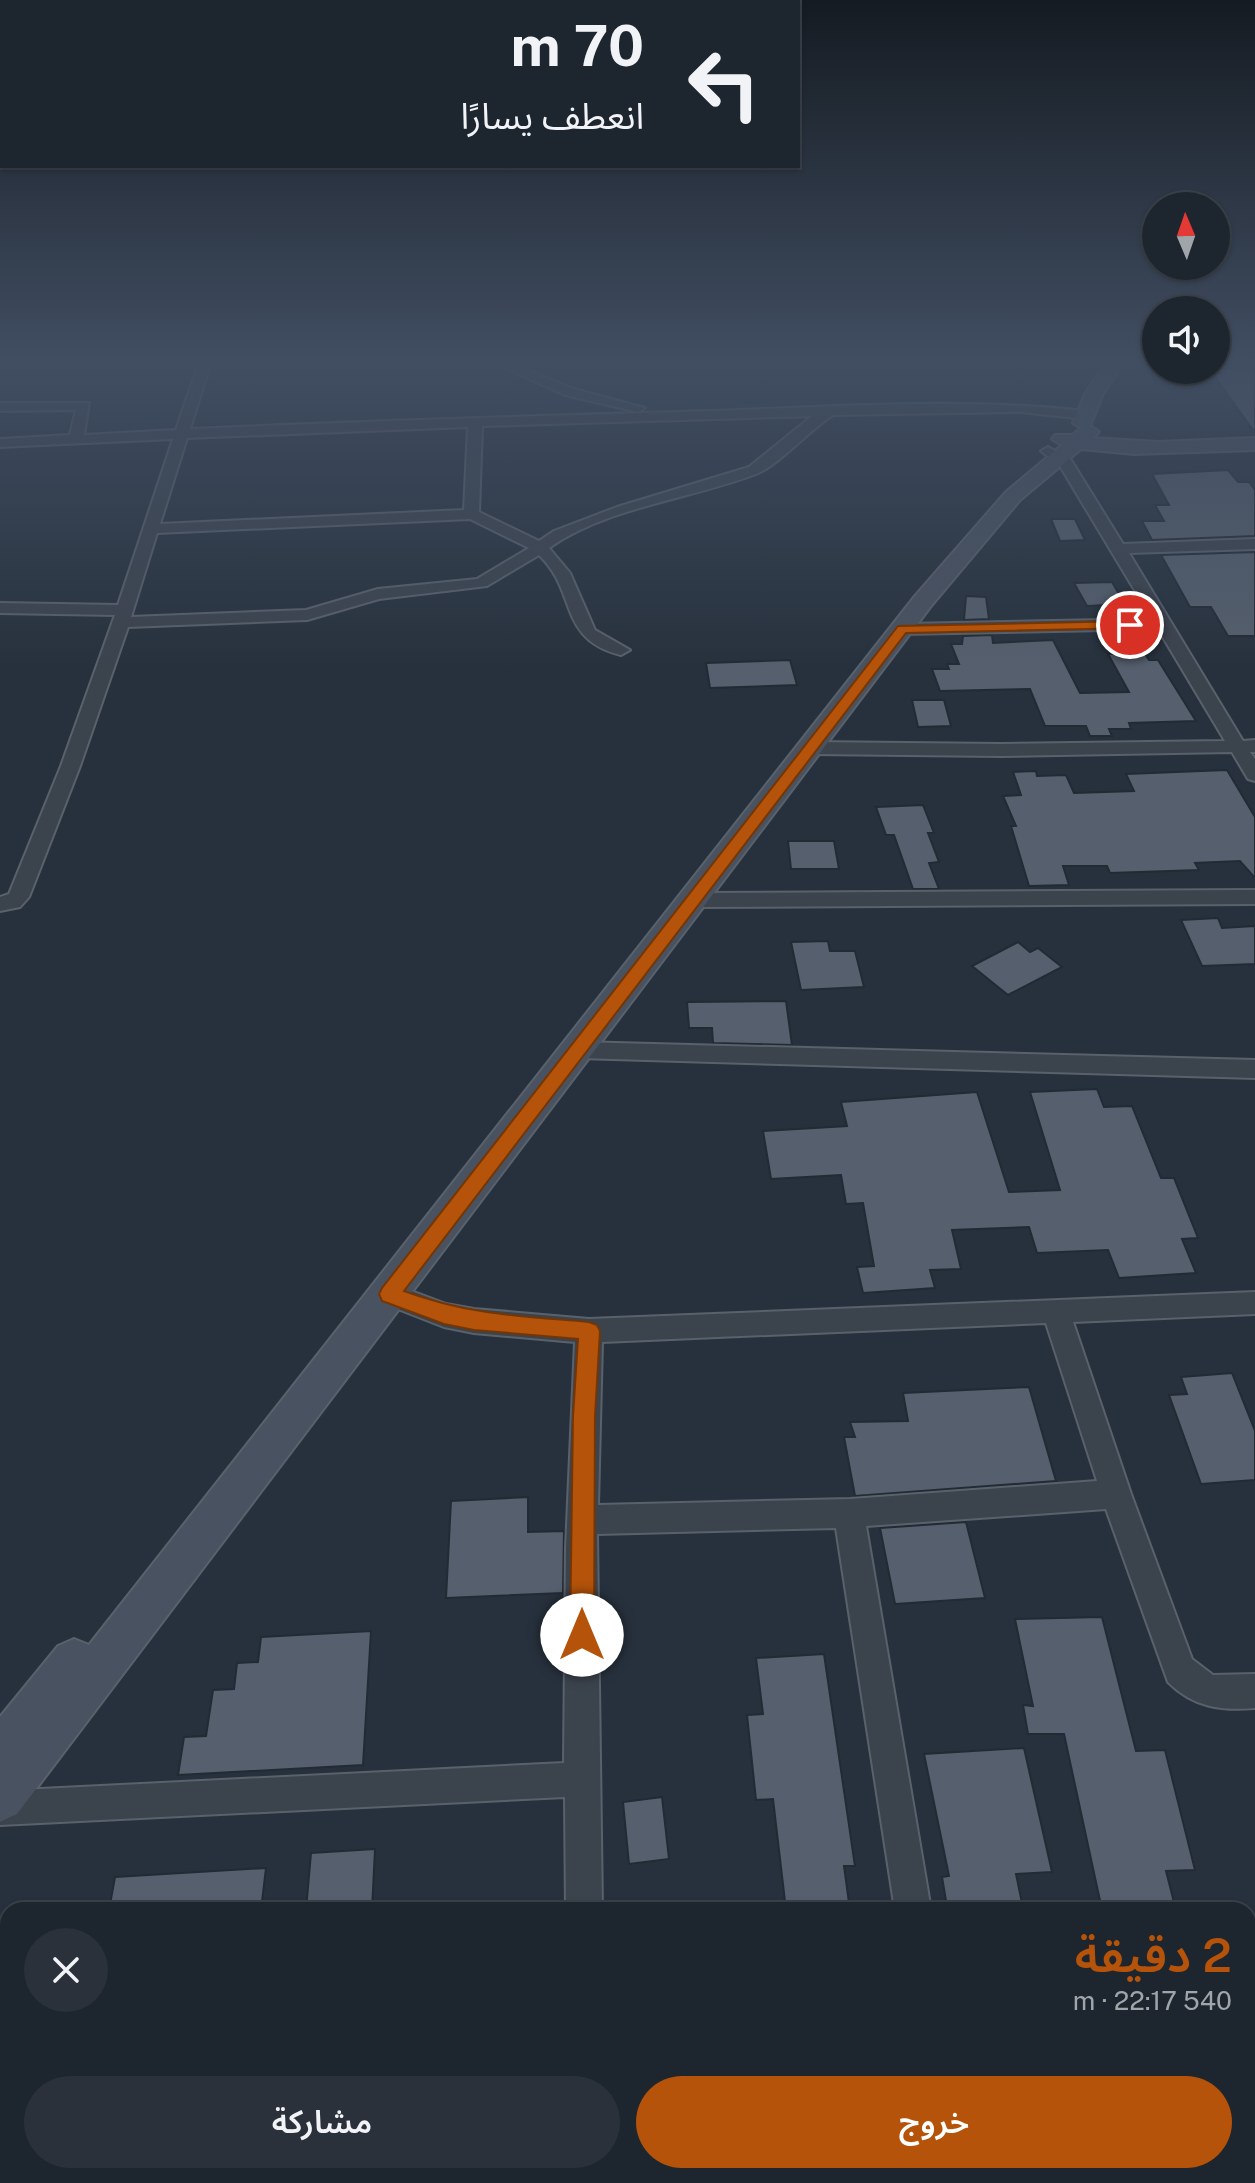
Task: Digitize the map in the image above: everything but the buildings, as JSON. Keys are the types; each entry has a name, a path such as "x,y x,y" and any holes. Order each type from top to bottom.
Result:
{"street":[{"path":"0,904 13,902 18,897 46,834 123,616 171,467"},
{"path":"472,467 472,514"},
{"path":"0,608 123,616 307,615 378,594 481,583 515,565 538,546 591,520 759,467"},
{"path":"0,1797 390,1294 502,1133 910,600 1001,494 1034,467"},
{"path":"0,1755 346,1318 502,1133 579,1050 968,546 1042,467"},
{"path":"1085,467 1118,549 1162,624 1246,746 1255,775"},
{"path":"150,529 472,514 538,546 562,573 588,633 621,650"},
{"path":"1118,549 1255,544"},
{"path":"903,629 1162,624"},
{"path":"811,748 1001,750 1246,746"},
{"path":"695,900 1255,897"},
{"path":"579,1050 1255,1069"},
{"path":"390,1294 444,1315 474,1321 589,1331 1255,1303"},
{"path":"1056,1312 1116,1494 1180,1670 1195,1687 1228,1694 1255,1691"},
{"path":"584,1902 581,1779 583,1520 589,1331"},
{"path":"583,1520 706,1521 947,1509 1116,1494"},
{"path":"849,1513 912,1902"},
{"path":"0,1808 581,1779"}],"route":[{"path":"582,1635 584,1416 589,1331 474,1321 444,1315 390,1294 903,629 1130,625"}]}
